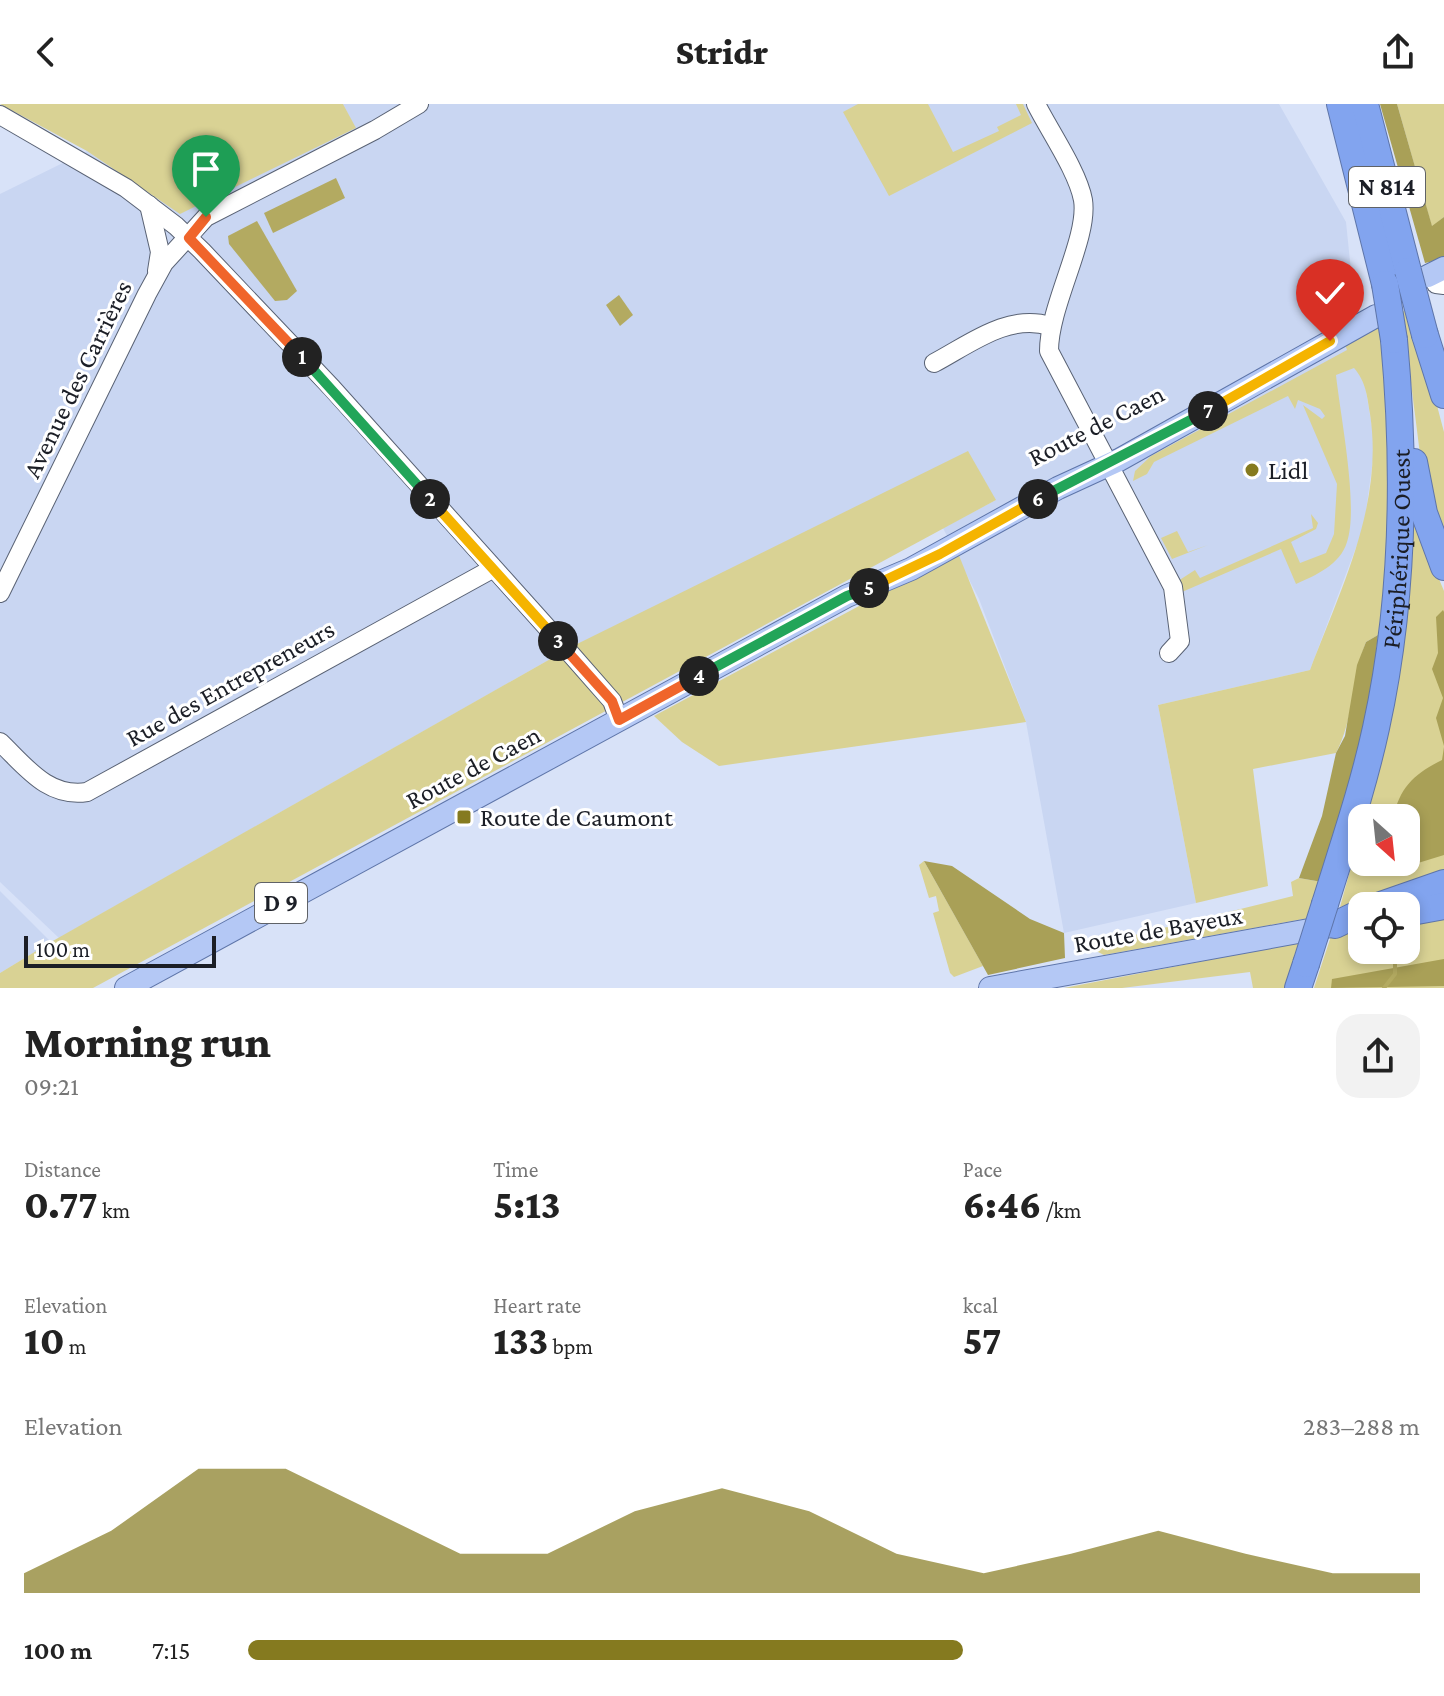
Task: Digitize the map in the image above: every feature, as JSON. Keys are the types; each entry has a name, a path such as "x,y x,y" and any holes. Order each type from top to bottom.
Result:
{"highway":[{"name":"Périphérique Ouest","path":"1302,976 1330,914 1388,667 1402,508 1402,451 1394,340 1417,286 1340,104"},
{"name":"Périphérique Ouest","path":"1365,104 1417,286 1425,335 1444,395"},
{"path":"1394,340 1424,513 1444,567"},
{"path":"1418,892 1444,883"},
{"path":"1420,910 1444,906"},
{"path":"1330,914 1348,913"},
{"path":"1330,914 1348,917"}],"main road":[{"name":"Route de Caen","path":"126,988 847,596 903,559 1311,354 1417,286"},
{"name":"Route de Caen","path":"1103,460 1417,286"},
{"name":"Route de Bayeux","path":"990,988 1330,914"}],"street":[{"name":"Avenue des Carrières","path":"0,593 164,263 206,217 419,104"},
{"path":"1036,104 1083,200 1078,232 1050,326 1051,361 1173,587 1180,641 1169,653"},
{"path":"0,115 73,155 149,205 189,238 332,388 612,701 619,720"},
{"path":"149,205 160,252 156,278"},
{"path":"934,363 1011,324 1030,322 1050,326"},
{"name":"Rue des Entrepreneurs","path":"0,742 47,786 60,792 87,792 492,569"}],"shaded area":[{"path":"0,104 343,104 356,128 180,214 87,151"},
{"path":"343,104 1279,104 1346,222 1359,349 1375,445 1364,526 1310,670 1158,705 1196,903 1064,933 1026,722 979,599 943,528 996,500 575,645 59,938 0,882 0,194 87,151 180,213 355,128"},
{"path":"858,104 928,104 953,152 999,131 997,127 1021,115 1016,104 1023,104 1032,123 889,196 843,112"},
{"path":"1380,104 1397,104 1432,226 1444,217 1444,259 1425,263"},
{"path":"1397,104 1444,104 1444,217 1432,227"},
{"path":"336,178 345,198 273,233 264,213"},
{"path":"257,221 297,291 287,300 275,301 229,244 228,236"},
{"path":"619,295 633,315 620,326 606,305"},
{"path":"1411,308 1444,432 1444,560 1422,470 1402,312"},
{"path":"1379,324 1389,480 1386,557 1378,635 1366,642 1346,726 1336,753 1253,769 1268,886 1196,903 1158,705 1310,670 1346,577 1365,513 1373,447 1364,384 1354,368 1336,375 1350,484 1347,542 1333,563 1296,584 1281,549 1182,592 1178,581 1195,570 1200,578 1313,528 1311,514 1318,523 1316,529 1291,542 1300,563 1326,553 1334,534 1337,484 1303,405 1322,419 1325,416 1320,409 1298,400 1295,409 1288,396 1154,462 1147,474 1133,481 1135,471 1151,456 1347,350 1344,341"},
{"path":"968,451 996,500 93,988 0,988 0,973 51,942 575,645"},
{"path":"1410,510 1444,591 1444,872 1385,892 1348,892 1348,904 1340,907 1349,876 1420,876 1420,804 1366,804"},
{"path":"1177,531 1188,552 1208,545 1172,559 1161,538"},
{"path":"958,553 1026,722 719,766 682,742 654,716"},
{"path":"1443,610 1444,746 1436,718 1443,698 1432,669 1438,653 1436,617"},
{"path":"1378,635 1367,733 1322,882 1299,878 1322,816 1336,753 1345,736 1357,665 1366,642"},
{"path":"1444,747 1444,855 1420,862 1420,804 1398,804 1404,790 1416,776 1442,760"},
{"path":"924,861 983,966 954,977 950,973 933,913 939,911 936,896 929,898 919,865"},
{"path":"924,861 952,866 1030,919 1064,933 1065,958 988,975"},
{"path":"1299,878 1322,882 1309,918 1104,955 1092,949 1094,945 1293,896 1291,882"},
{"path":"0,891 51,942 0,973"},
{"path":"1444,918 1444,988 1314,988 1331,936 1348,933 1348,964 1420,964 1420,922"},
{"path":"1302,942 1288,988 1253,988 1250,972 1122,988 1064,988"},
{"path":"1444,959 1444,986 1331,988 1332,979"}],"waterway":[{"path":"1384,988 1395,974 1395,964"}],"place":[{"name":"Lidl","path":"1252,470"},
{"name":"Route de Caumont","path":"464,817"}],"route":[{"path":"206,217 189,238 332,388 569,652 612,701 619,720 847,596 911,569 1058,488 1119,460 1330,341"}]}
